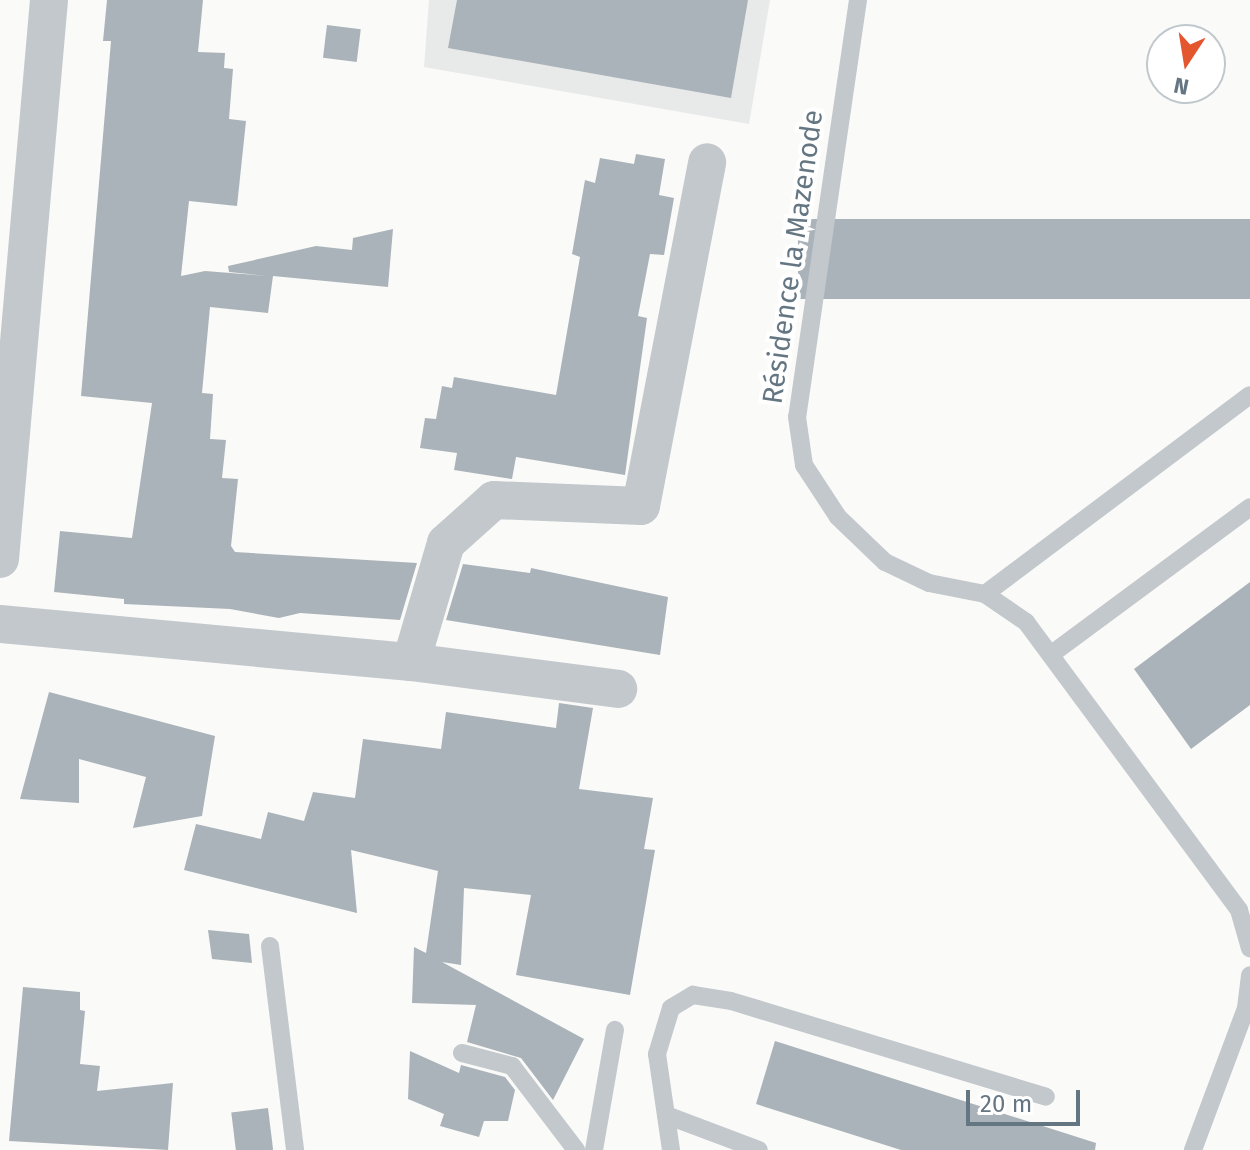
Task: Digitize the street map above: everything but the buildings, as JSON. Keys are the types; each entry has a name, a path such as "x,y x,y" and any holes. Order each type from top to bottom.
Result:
{"street":[{"path":"0,559 49,0"},
{"path":"411,662 446,543 494,500 641,506 707,162"},
{"path":"0,624 411,662 618,689"}],"lane":[{"name":"Résidence la Mazenode","path":"858,0 797,417 804,465 838,517 885,562 929,583 985,594 1026,622 1053,653 1239,910 1250,948"},
{"path":"985,594 1250,395"},
{"path":"1053,653 1250,507"},
{"path":"270,946 295,1150"},
{"path":"1193,1150 1246,1008 1250,975"},
{"path":"671,1150 657,1054 671,1008 693,995 731,1001 1046,1097"},
{"path":"594,1150 615,1030"},
{"path":"462,1053 512,1066 576,1150"},
{"path":"666,1115 759,1150"}],"shaded area":[{"path":"429,0 770,0 749,124 424,67"}]}
